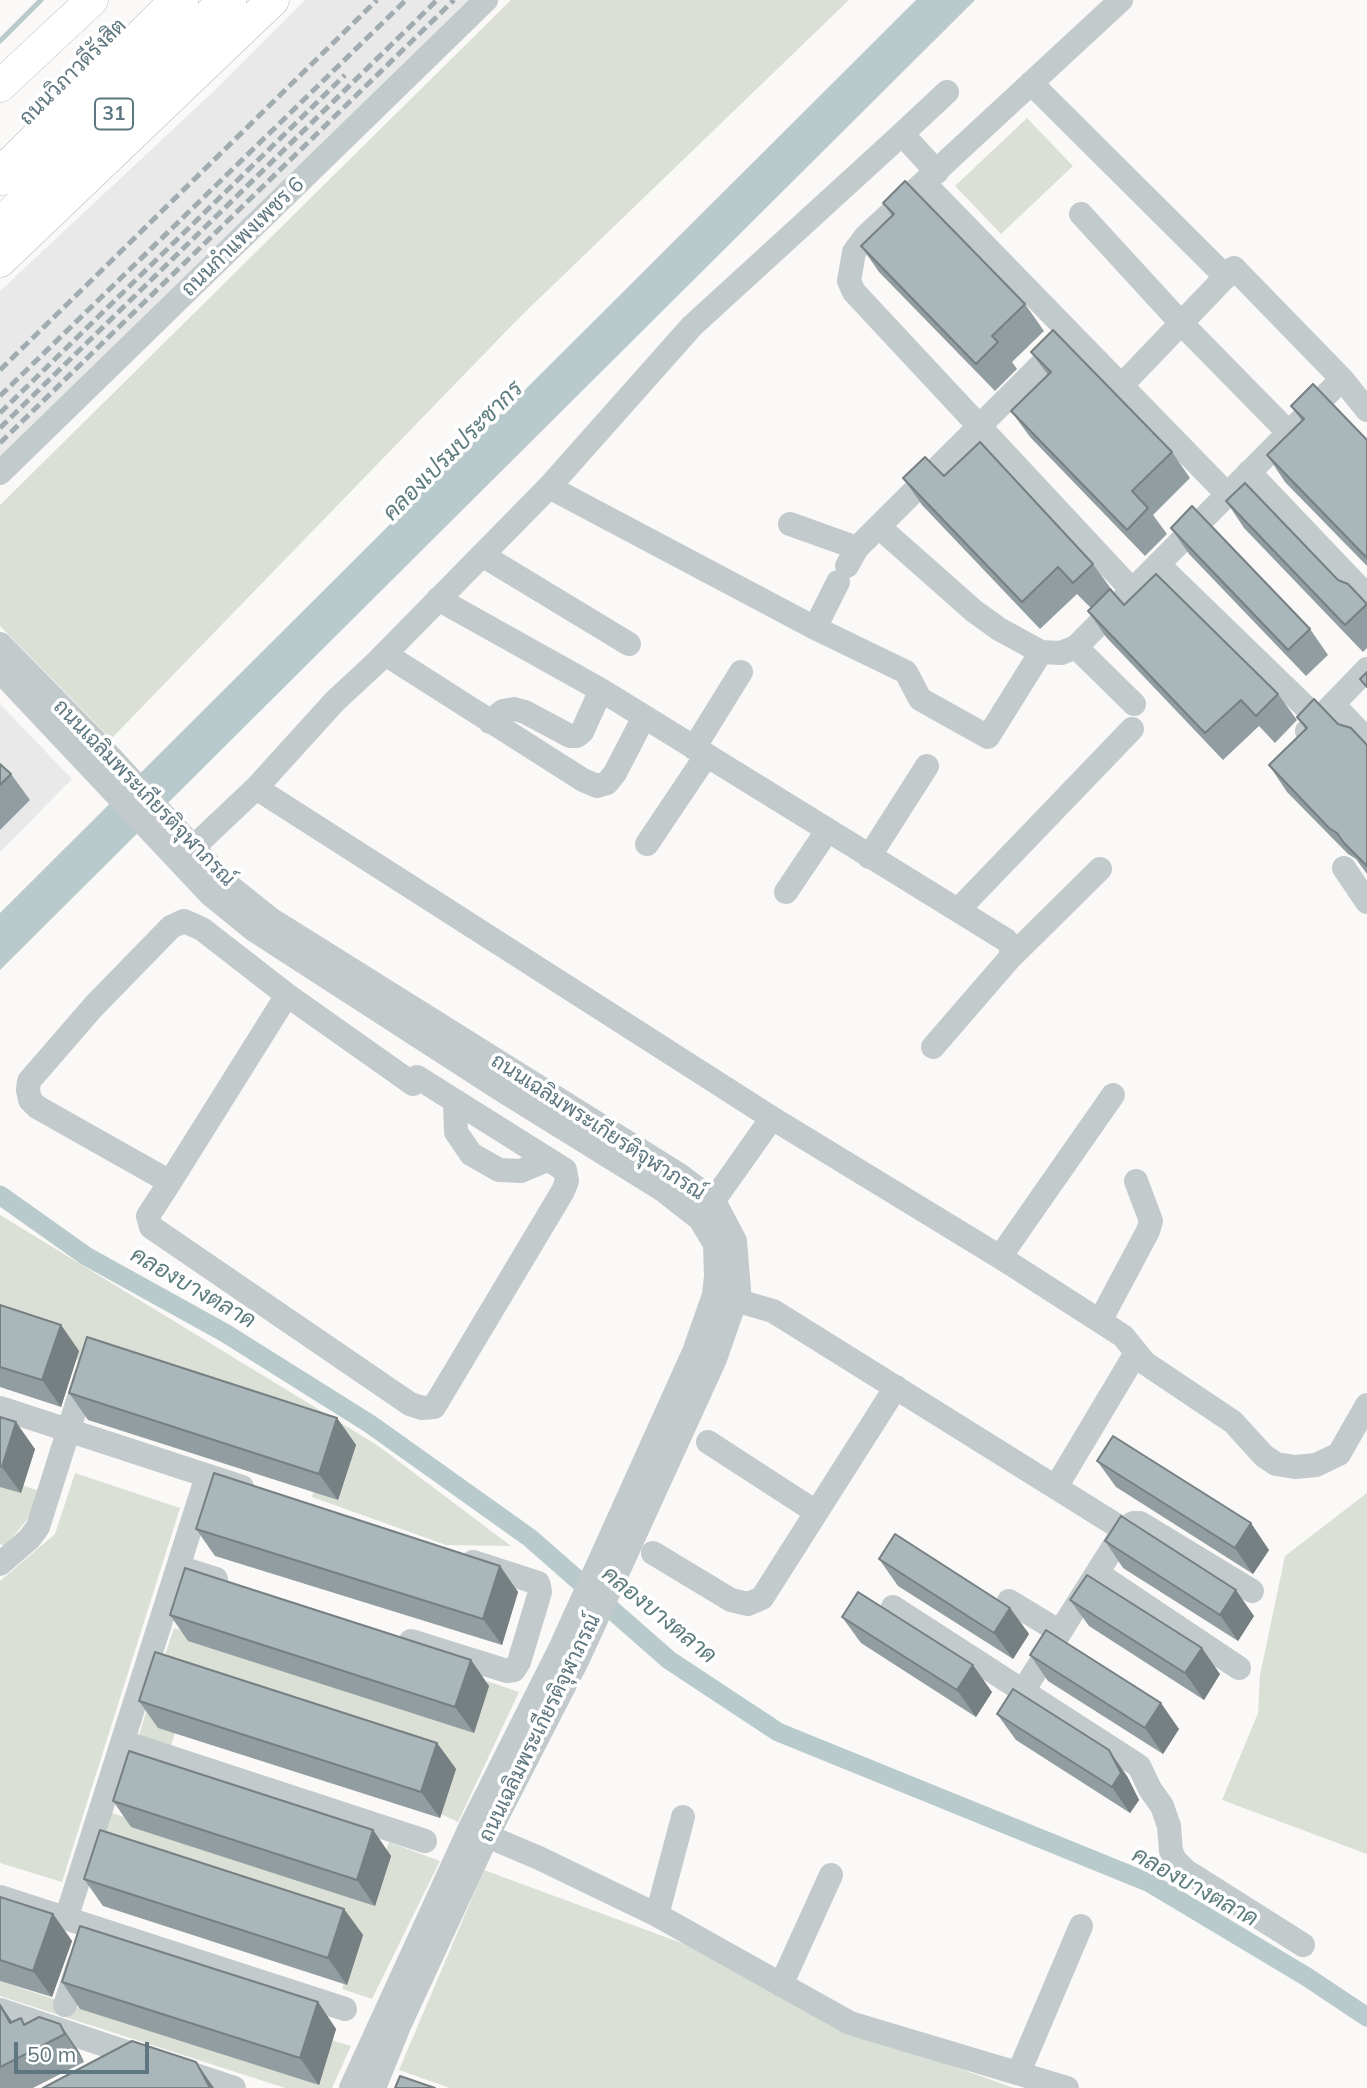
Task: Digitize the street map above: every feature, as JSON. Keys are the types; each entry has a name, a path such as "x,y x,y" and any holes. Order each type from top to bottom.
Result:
{"highway":[{"name":"ถนนวิภาวดีรังสิต","path":"0,145 145,0"},
{"name":"31","path":"0,177 180,0"},
{"name":"31","path":"0,204 204,0"},
{"name":"31","path":"0,229 255,5"}],"main road":[{"name":"ถนนวิภาวดีรังสิต","path":"0,85 91,3"},
{"name":"31","path":"0,261 255,5"}],"street":[{"name":"ถนนกำแพงเพชร 6","path":"0,473 486,0"},
{"path":"1121,0 856,246 850,261 849,281 854,292 1132,590"},
{"path":"1031,83 1226,277"},
{"path":"180,848 256,788 335,701 549,487 692,326 947,92"},
{"path":"902,134 930,177 1072,335 1227,494"},
{"path":"1081,214 1181,323 1289,433"},
{"path":"1121,386 1234,268 1342,379 1367,410"},
{"path":"815,628 847,565 879,527 1072,335"},
{"path":"879,527 984,619 1041,652 1061,653 1076,647 1342,379"},
{"path":"1249,472 1367,596"},
{"path":"549,487 815,628 906,672 920,699 988,737 1041,652"},
{"path":"790,524 847,565"},
{"path":"482,555 629,644"},
{"path":"1158,564 1325,712 1367,740"},
{"path":"438,600 601,690 1006,940 1012,947 1010,958"},
{"name":"ถนนเฉลิมพระเกียรติจุฬาภรณ์","path":"0,644 96,756 180,848 272,920 663,1190 707,1210 715,1244 716,1276 725,1297 694,1352 626,1526 569,1654 351,2088"},
{"path":"1076,647 1134,704"},
{"path":"384,654 583,780 597,786 603,786 615,773 644,718"},
{"path":"1290,748 1367,669"},
{"name":"ถนนเฉลิมพระเกียรติจุฬาภรณ์","path":"0,671 96,756"},
{"path":"647,844 700,752 741,671"},
{"path":"491,722 503,710 514,709 570,736 577,736 582,732 601,690"},
{"path":"958,910 1132,729"},
{"path":"869,857 928,766"},
{"path":"256,788 772,1118 1000,1257 1123,1336 1145,1363 1233,1422 1264,1456 1276,1464 1295,1467 1317,1465 1339,1454 1367,1405"},
{"path":"786,892 827,831"},
{"path":"1344,868 1367,902"},
{"path":"933,1047 1010,958 1100,869"},
{"path":"170,1182 37,1107 30,1100 28,1090 29,1081 94,1006 171,927 184,921 202,929 287,995 413,1084 417,1077 565,1170 567,1181 563,1191 434,1407 422,1408 410,1404 150,1227 148,1216 170,1182 287,995"},
{"path":"480,1118 505,1080"},
{"path":"1000,1257 1113,1096"},
{"path":"456,1102 456,1132 471,1154 499,1170 521,1171 547,1160"},
{"path":"707,1210 772,1118"},
{"path":"1100,1321 1151,1221 1136,1181"},
{"path":"725,1297 772,1311 1124,1530"},
{"path":"1056,1487 1136,1353"},
{"path":"0,1564 29,1539 38,1527 90,1360"},
{"path":"653,1553 731,1600 748,1604 762,1598 896,1387"},
{"path":"0,1408 260,1493"},
{"path":"708,1442 816,1512"},
{"path":"66,1919 207,1476"},
{"path":"1023,1690 1124,1530 1133,1523 1140,1523 1252,1591"},
{"path":"383,1632 514,1671 540,1592 538,1583 445,1553"},
{"path":"178,1567 242,1587"},
{"path":"1097,1573 1239,1668"},
{"path":"1009,1601 1060,1632"},
{"path":"893,1607 1139,1766 1170,1826 1171,1851 1175,1860 1186,1871 1303,1945"},
{"path":"122,1742 425,1841"},
{"path":"657,1915 683,1817"},
{"path":"478,1832 657,1915 850,2023 1067,2088"},
{"name":"ถนนเฉลิมพระเกียรติจุฬาภรณ์","path":"374,2088 478,1832"},
{"path":"781,1985 831,1875"},
{"path":"0,1897 345,2009"},
{"path":"1018,2072 1081,1926"},
{"path":"65,2006 92,1927"},
{"path":"0,2010 234,2088"},
{"path":"120,2070 144,2058"}],"shaded area":[{"path":"305,0 475,0 0,479 0,291 215,90"},
{"path":"511,0 849,0 520,317 111,739 0,626 0,505"},
{"path":"916,0 975,0 0,970 0,913"},
{"path":"1027,118 1073,166 1001,234 955,186"},
{"path":"0,704 72,779 0,852"},
{"path":"0,1215 377,1445 511,1546 446,1545 312,1497 328,1443 0,1335"},
{"path":"75,1473 180,1508 62,1882 0,1863 0,1581 55,1534"},
{"path":"0,1478 37,1490 31,1515 5,1546 0,1544"},
{"path":"1367,1493 1367,1854 1222,1800 1258,1713 1260,1675 1285,1556"},
{"path":"174,1628 474,1717 487,1681 519,1692 458,1822 156,1682"},
{"path":"147,1709 158,1728 175,1733 170,1749 138,1738"},
{"path":"112,1813 371,1895 389,1842 440,1861 372,1999 342,1989 358,1940 99,1859"},
{"path":"484,1870 706,1952 846,2028 1014,2088 450,2088 399,2070"},
{"path":"92,1967 351,2046 332,2088 285,2088 0,1996 0,1981 80,2008"}],"building":[{"path":"905,181 1025,304 992,336 998,342 976,364 861,246 894,214 883,203"},
{"path":"1053,330 1172,452 1132,491 1148,508 1127,530 1011,411 1051,372 1031,352"},
{"path":"1313,384 1367,440 1367,558 1267,455 1304,419 1291,406"},
{"path":"980,442 1093,564 1073,583 1058,567 1022,602 903,478 925,457 944,476"},
{"path":"1245,483 1338,580 1348,584 1367,604 1345,625 1226,501"},
{"path":"1192,506 1310,629 1288,650 1171,528"},
{"path":"1156,574 1278,694 1256,716 1241,700 1205,733 1088,611 1110,589 1124,605"},
{"path":"1367,672 1367,687 1360,679"},
{"path":"1314,699 1338,724 1351,728 1367,745 1367,866 1269,765 1307,728 1297,717"},
{"path":"0,764 11,774 0,785"},
{"path":"0,1305 61,1325 42,1380 0,1367"},
{"path":"87,1337 337,1418 319,1474 69,1393"},
{"path":"0,1417 16,1422 2,1467 0,1466"},
{"path":"1113,1436 1251,1523 1235,1548 1097,1461"},
{"path":"214,1473 500,1566 483,1619 196,1529"},
{"path":"1121,1516 1236,1590 1220,1615 1105,1541"},
{"path":"895,1534 1010,1608 994,1633 879,1559"},
{"path":"185,1568 471,1660 455,1707 170,1615"},
{"path":"1087,1575 1202,1648 1185,1673 1070,1600"},
{"path":"858,1592 973,1665 957,1690 842,1617"},
{"path":"1046,1630 1161,1703 1145,1728 1030,1655"},
{"path":"155,1652 437,1743 421,1792 139,1701"},
{"path":"1013,1689 1109,1750 1121,1773 1112,1787 997,1714"},
{"path":"129,1751 373,1830 357,1880 113,1801"},
{"path":"100,1830 344,1909 328,1958 84,1879"},
{"path":"0,1897 53,1914 33,1971 0,1960"},
{"path":"80,1926 318,2002 300,2058 62,1982"},
{"path":"0,2005 10,2023 21,2018 24,2025 39,2017 60,2024 65,2034 0,2067"},
{"path":"132,2041 196,2062 210,2088 43,2088"},
{"path":"400,2076 435,2088 395,2088"}],"waterway":[{"path":"0,41 41,0"},
{"name":"คลองบางตลาด","path":"0,1195 86,1256 225,1333 370,1424 530,1538 669,1660 778,1732 1150,1883 1307,1977 1367,2017"}],"railway":[{"path":"0,370 377,0"},
{"path":"0,396 406,0"},
{"path":"0,428 437,0"},
{"path":"0,443 454,0"},
{"path":"0,413 345,75"}],"water label":[{"name":"คลองเปรมประชากร","path":"453,451"}]}
